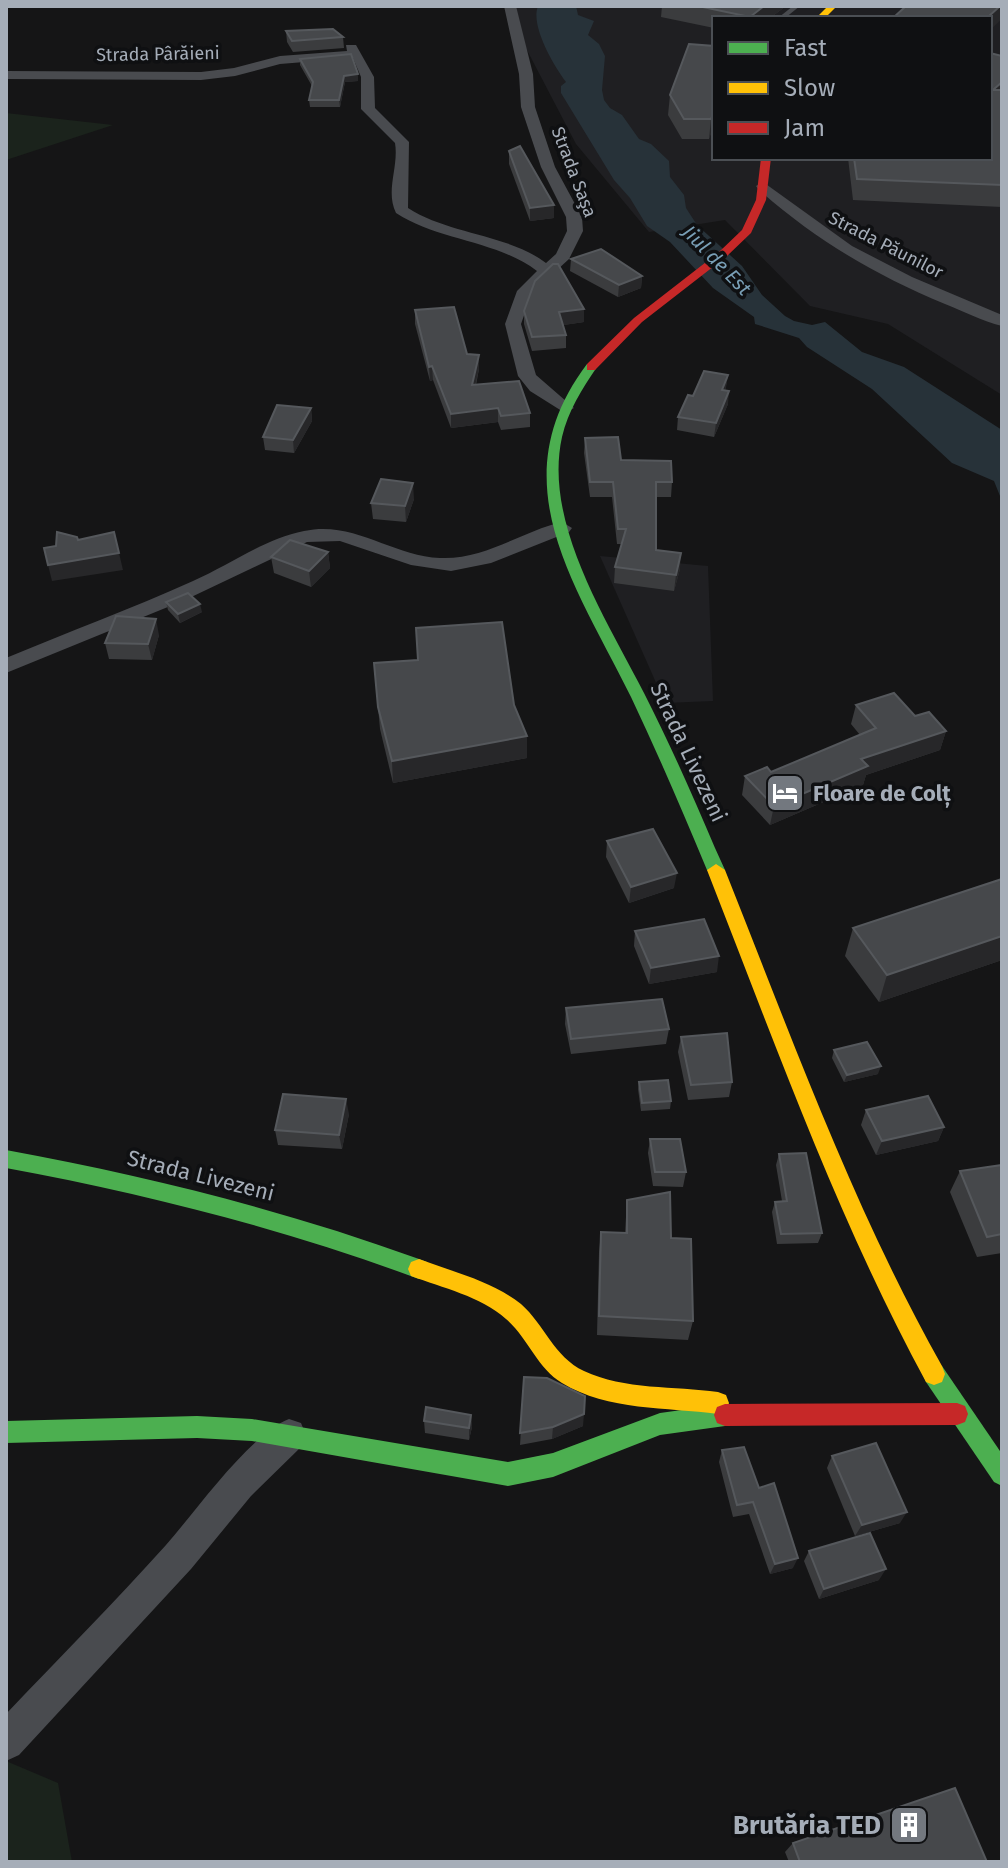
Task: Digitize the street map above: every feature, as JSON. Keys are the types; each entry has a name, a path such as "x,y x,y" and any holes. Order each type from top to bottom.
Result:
{"main road":[{"name":"Strada Livezeni","path":"766,160 757,214 738,242 655,306 595,362 565,408 552,455 553,486 562,528 590,600 647,714 704,841 863,1240 911,1337 957,1414 1002,1474"},
{"name":"Strada Livezeni","path":"6,1159 164,1188 272,1216 352,1242 505,1306 529,1329 543,1354 566,1374 592,1386 712,1402 765,1414"},
{"name":"Strada Livezeni","path":"6,1432 197,1427 289,1435 508,1474 532,1473 680,1419 765,1414 919,1417 957,1414"}],"street":[{"name":"Strada Saşa","path":"510,6 526,74 528,107 548,167 574,217 575,231 572,243 548,272 525,291 518,302 513,324 527,376 546,396 565,408"},
{"name":"Strada Pârăieni","path":"6,75 201,76 235,72 280,60 354,51 366,67 371,92 368,109 402,142 405,153 396,191 401,210 426,225 529,259 548,272"},
{"name":"Strada Păunilor","path":"763,186 796,218 851,254 1002,321"},
{"path":"6,666 201,585 290,540 308,535 346,535 434,564 457,564 475,561 562,528"},
{"path":"6,1742 179,1557 239,1484 289,1435"}],"shaded area":[{"path":"504,6 1002,6 1002,395 888,324 810,306 725,220 649,232 576,144"},
{"path":"6,113 113,125 6,160"},
{"path":"600,556 708,566 713,701 665,703"},
{"path":"6,1761 58,1783 72,1862 6,1862"}],"water":[{"name":"Jiul de Est","path":"538,6 576,6 578,15 594,21 588,35 599,44 605,56 604,100 622,115 639,139 651,144 669,161 670,177 684,195 686,208 697,225 742,266 762,295 794,321 812,325 825,322 862,352 904,367 1002,430 1002,501 994,481 952,463 872,389 807,347 799,338 755,324 754,317 713,288 670,242 647,226 630,198 614,180 561,93 561,86 566,82 540,35 536,14"}],"building":[{"path":"698,6 764,6 751,16"},
{"path":"906,6 1000,6 989,16 895,16"},
{"path":"333,29 343,37 292,41 286,31"},
{"path":"689,44 712,46 711,119 684,119 670,95"},
{"path":"351,54 358,74 344,76 339,100 309,100 313,82 300,59"},
{"path":"992,54 1002,56 1002,82 993,90 1002,90 1002,185 857,179 854,160 992,160"},
{"path":"520,146 554,205 530,208 509,151"},
{"path":"601,249 642,276 619,285 571,259"},
{"path":"553,264 558,264 584,309 559,312 566,335 532,337 524,311 535,281"},
{"path":"454,307 467,354 479,355 472,385 519,381 530,413 501,416 498,408 451,414 432,366 429,367 415,310"},
{"path":"704,371 728,375 722,390 729,391 716,423 678,417 688,395 693,396"},
{"path":"277,405 311,408 293,440 263,437"},
{"path":"618,437 621,460 671,461 672,482 656,482 656,550 681,553 676,575 615,567 626,529 618,529 613,482 590,482 585,438"},
{"path":"381,479 413,483 405,506 371,503"},
{"path":"57,532 77,537 78,540 114,532 119,553 48,565 44,548 56,546"},
{"path":"290,540 328,552 309,571 271,557"},
{"path":"188,593 200,604 178,614 166,602"},
{"path":"116,616 156,619 148,644 105,643"},
{"path":"502,622 514,705 527,736 392,761 378,707 374,663 418,660 416,628"},
{"path":"894,693 915,716 929,712 946,731 861,759 868,766 774,806 745,776 767,767 771,772 876,728 856,705"},
{"path":"653,829 677,873 631,887 607,841"},
{"path":"1002,879 1002,936 887,975 853,928"},
{"path":"704,919 719,956 651,968 635,931"},
{"path":"662,999 669,1029 571,1039 566,1008"},
{"path":"727,1033 732,1082 691,1085 681,1037"},
{"path":"867,1042 881,1066 847,1075 834,1050"},
{"path":"668,1080 671,1101 642,1103 639,1082"},
{"path":"283,1094 346,1099 339,1135 275,1130"},
{"path":"928,1096 944,1127 882,1141 866,1110"},
{"path":"650,1139 680,1139 686,1172 655,1172"},
{"path":"806,1153 822,1233 781,1234 775,1202 787,1201 779,1154"},
{"path":"1002,1165 1002,1234 987,1237 960,1171"},
{"path":"670,1192 671,1238 691,1239 693,1321 599,1316 601,1232 627,1233 627,1200"},
{"path":"524,1377 547,1378 585,1396 584,1414 553,1427 520,1433"},
{"path":"426,1407 471,1415 469,1428 424,1421"},
{"path":"876,1443 907,1512 862,1525 832,1456"},
{"path":"744,1447 759,1488 774,1483 798,1558 775,1564 753,1502 737,1505 722,1450"},
{"path":"870,1533 886,1569 824,1589 809,1551"},
{"name":"Brutăria TED","path":"955,1788 987,1862 800,1862 793,1843"}],"traffic: fast":[{"path":"591,367 569,401 555,439 552,466 554,497 561,527 582,586 649,719 716,870"},
{"path":"6,1159 112,1179 216,1204 318,1233 419,1269"},
{"path":"934,1374 1002,1474"},
{"path":"6,1432 197,1427 252,1430 508,1474 553,1465 660,1424 725,1415"}],"traffic: slow":[{"path":"822,16 833,6"},
{"path":"716,870 842,1190 870,1252 934,1374"},
{"path":"419,1269 481,1292 505,1305 523,1322 558,1367 578,1380 629,1394 718,1403"}],"traffic: jam":[{"path":"591,367 638,320 723,254 747,231 761,200 766,160"},
{"path":"725,1415 957,1414"}],"place":[{"name":"Floare de Colț","path":"785,793"},
{"name":"Brutăria TED","path":"909,1825"}]}
